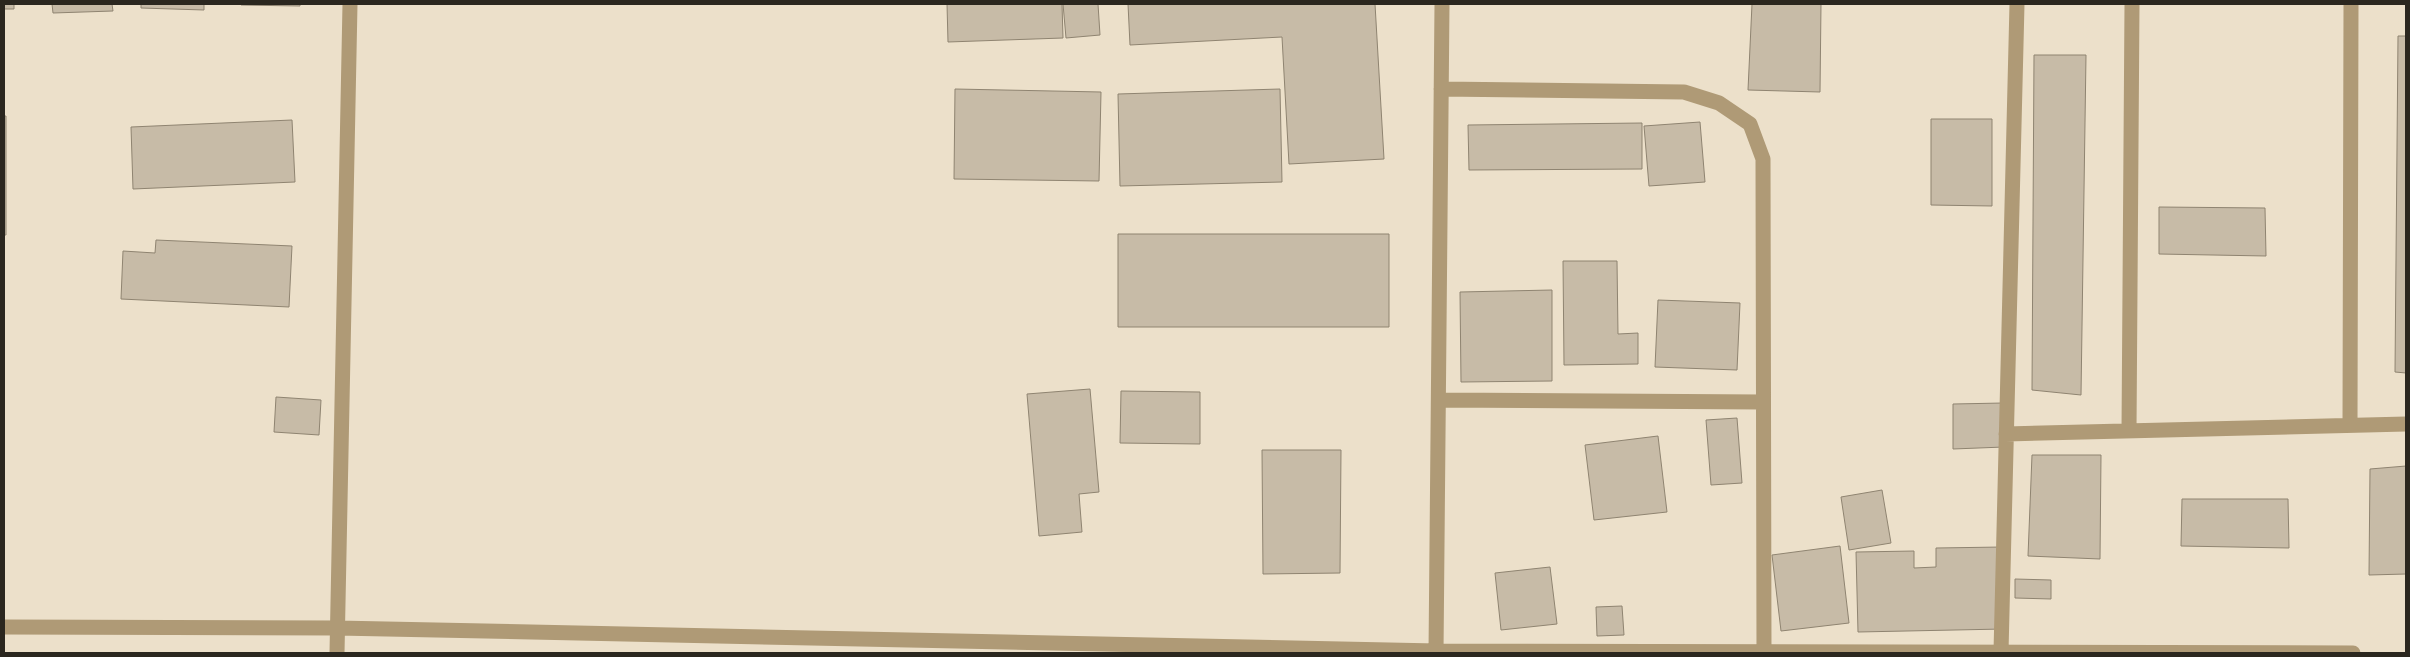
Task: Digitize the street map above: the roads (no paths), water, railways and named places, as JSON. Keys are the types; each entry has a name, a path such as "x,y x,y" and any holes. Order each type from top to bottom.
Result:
{"street":[{"path":"337,653 350,4"},
{"path":"1436,652 1442,4"},
{"path":"2000,652 2017,4"},
{"path":"2129,431 2132,4"},
{"path":"2350,425 2351,4"},
{"path":"1441,89 1684,92 1719,103 1750,124 1762,159 1764,651"},
{"path":"1439,400 1763,402"},
{"path":"2006,434 2406,424"},
{"path":"4,627 337,628 1436,652 2353,653"}]}
